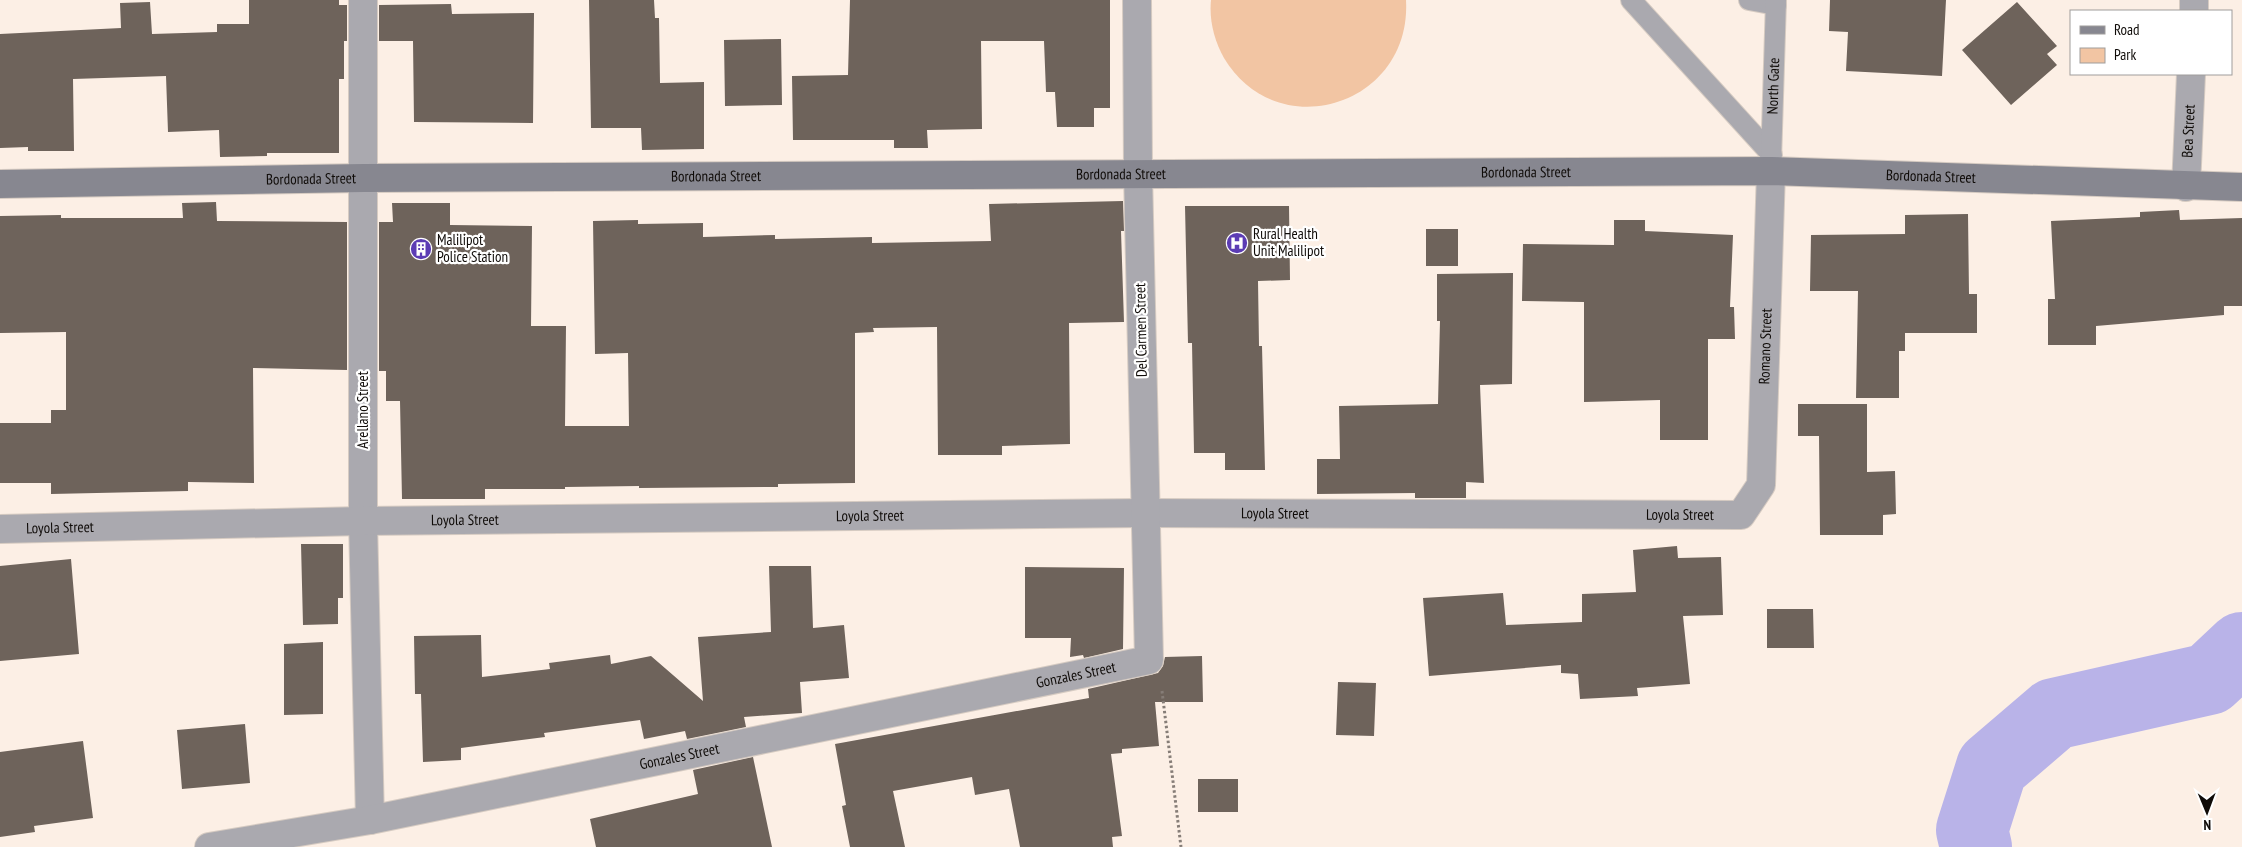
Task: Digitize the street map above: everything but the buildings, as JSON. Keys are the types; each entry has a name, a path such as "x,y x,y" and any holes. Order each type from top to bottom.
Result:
{"street":[{"name":"Arellano Street","path":"363,0 362,521 370,820"},
{"name":"Del Carmen Street","path":"1137,0 1144,514 1149,660"},
{"name":"Bea Street","path":"2186,187 2191,75"},
{"name":"Bordonada Street","path":"0,184 364,178 1138,174 1771,163 2186,187 2242,187"},
{"name":"Romano Street","path":"1741,515 1761,485 1771,163"},
{"name":"Loyola Street","path":"0,529 362,521 1144,514 1741,515"},
{"name":"Gonzales Street","path":"209,847 370,820 1149,660"}],"lane":[{"path":"1631,0 1771,163"},
{"path":"1749,0 1776,2"},
{"name":"North Gate","path":"1771,163 1776,2"}],"path":[{"path":"1149,660 1162,686 1182,847"}],"green space":[{"path":"1211,0 1406,0 1402,37 1388,66 1365,88 1337,102 1306,107 1276,101 1247,85 1224,58 1217,44 1213,30"}],"waterway":[{"path":"1976,847 1972,830 1992,767 2054,714 2209,679 2242,648"}],"place":[{"name":"Rural Health Unit Malilipot","path":"1237,243"},
{"name":"Malilipot Police Station","path":"421,249"}]}
